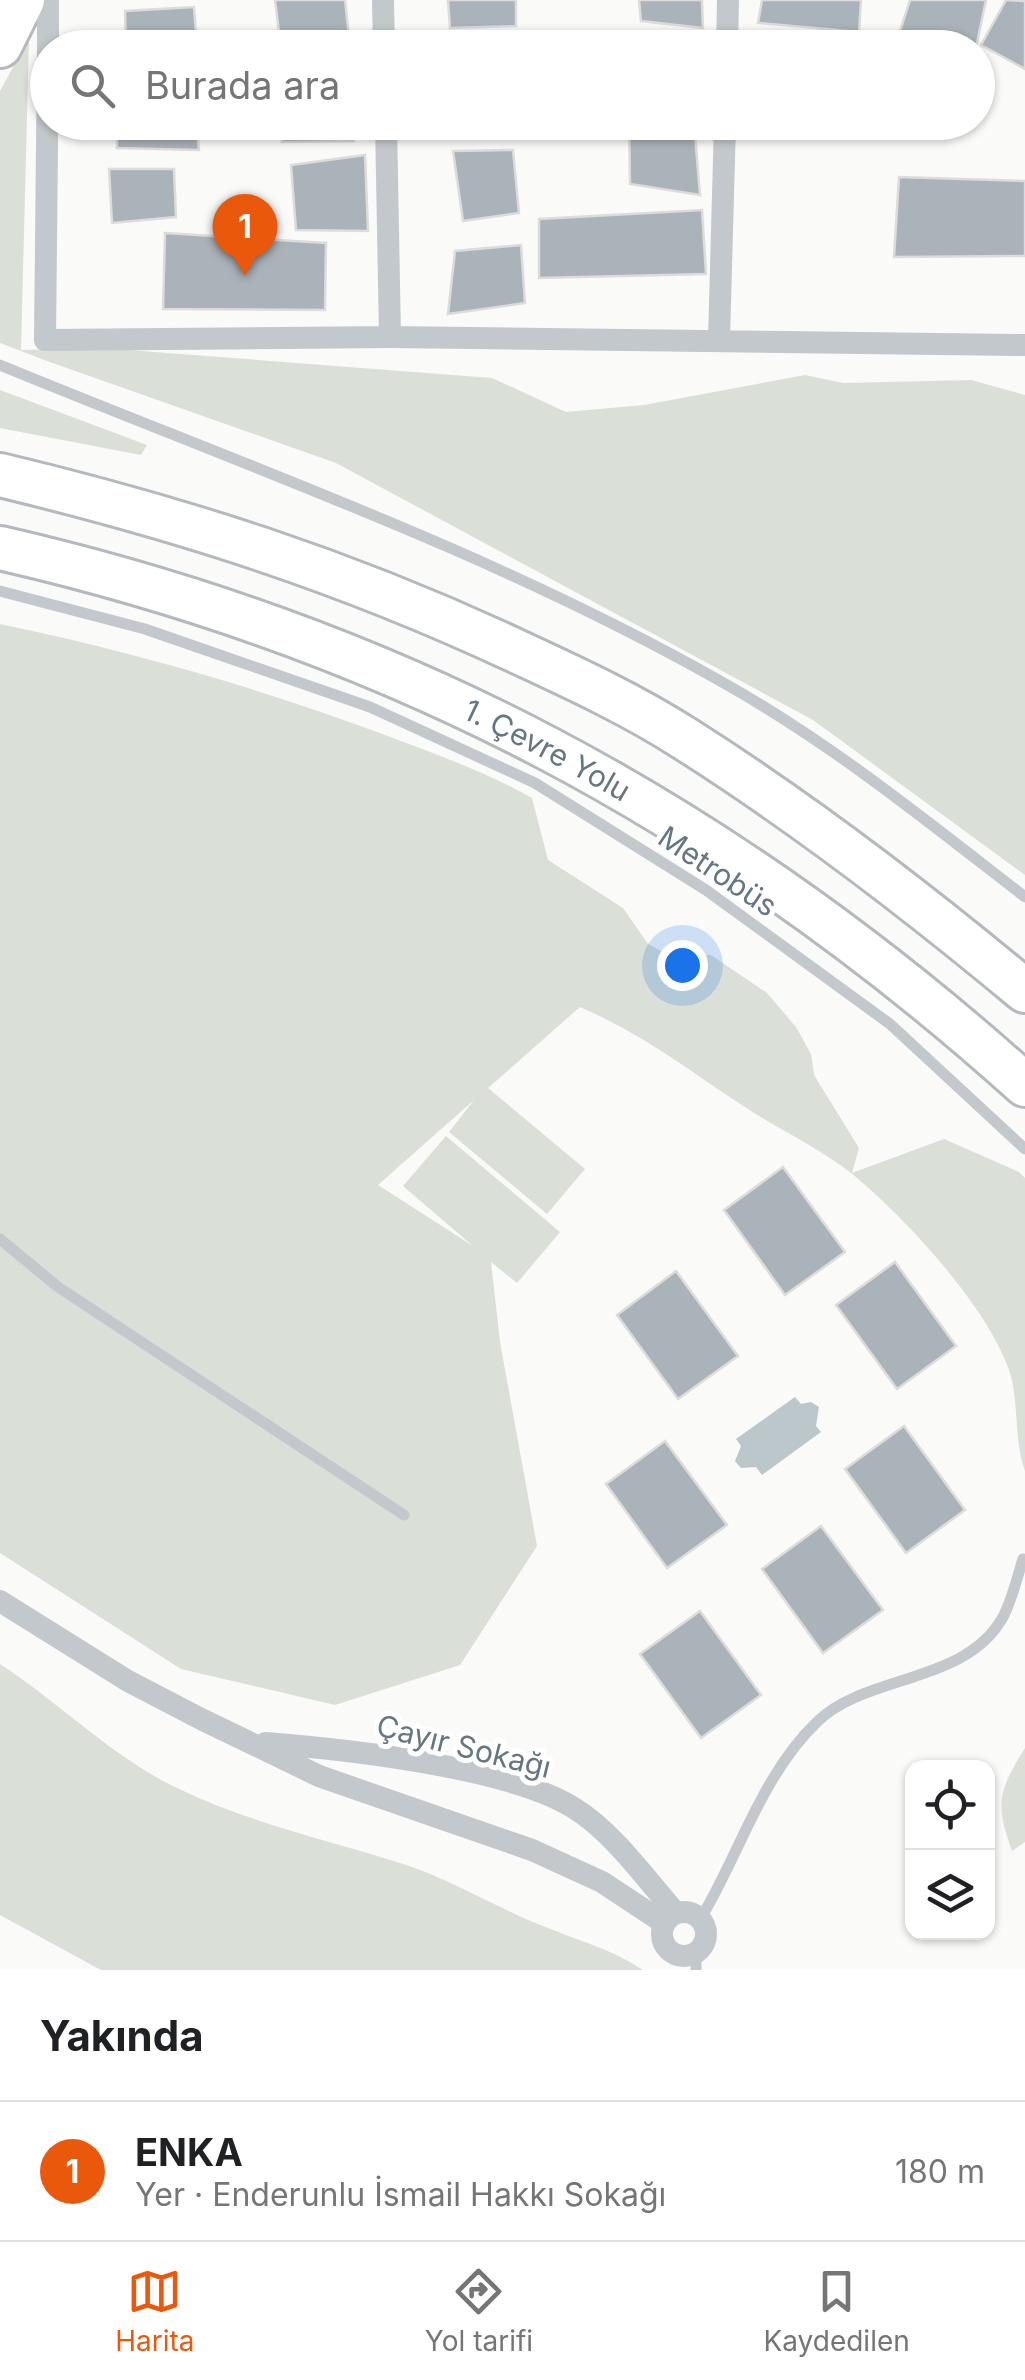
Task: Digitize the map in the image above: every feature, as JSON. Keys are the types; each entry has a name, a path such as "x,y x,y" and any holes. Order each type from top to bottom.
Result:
{"highway":[{"path":"0,46 23,0"},
{"path":"0,475 234,536 357,580 554,669 682,736 826,834 924,906 1025,991"},
{"name":"1. Çevre Yolu","path":"0,548 232,612 493,717 730,854 889,971 1025,1086"}],"street":[{"path":"48,0 48,30"},
{"path":"383,0 384,30"},
{"path":"727,30 728,0"},
{"path":"47,140 45,340 390,337 1025,345"},
{"path":"386,140 390,337"},
{"path":"719,340 725,140"},
{"name":"Çayır Sokağı","path":"0,1601 128,1682 319,1776 532,1850 670,1918"},
{"name":"Çayır Sokağı","path":"252,1741 353,1750 524,1786 574,1808 619,1848 670,1918"},
{"path":"689,1912 702,1918 707,1937 696,1962 675,1955 666,1947 661,1936 670,1918 689,1912"}],"lane":[{"path":"0,365 490,564 722,682 882,785 1025,897"},
{"name":"Metrobüs","path":"0,591 145,629 370,707 535,783 706,890 890,1024 1025,1148"},
{"path":"0,1239 58,1287 404,1514"},
{"path":"702,1918 781,1762 821,1717 874,1690 956,1663 1002,1620 1024,1559"}],"shaded area":[{"path":"29,38 21,350 102,348 492,378 566,412 644,405 805,375 843,383 971,380 1025,395 1025,875 813,720 336,463 0,343 0,91"},
{"path":"0,390 147,445 141,455 0,428"},
{"path":"0,624 143,658 284,700 456,762 532,798 548,860 623,908 648,944 667,954 711,955 767,993 796,1027 811,1054 814,1075 859,1148 852,1173 944,1139 1019,1172 1025,1178 1025,1471 1014,1392 997,1342 962,1289 918,1236 838,1164 644,1040 580,1007 488,1088 585,1169 547,1214 449,1132 474,1100 378,1185 473,1246 403,1186 446,1136 560,1232 517,1283 491,1262 500,1342 537,1546 460,1665 335,1705 181,1669 0,1553"},
{"path":"795,1397 801,1404 811,1402 819,1407 816,1426 821,1432 762,1475 756,1467 741,1468 735,1461 741,1446 736,1439"},
{"path":"0,1664 108,1745 175,1787 260,1821 425,1872 643,1970 101,1970 0,1915"},
{"path":"1025,1748 1025,1842 1012,1851 1003,1821 1002,1798"}],"building":[{"path":"275,0 345,0 348,30 279,30"},
{"path":"448,0 516,0 516,26 450,28"},
{"path":"639,0 702,0 703,28 641,21"},
{"path":"762,0 861,0 859,30 758,23"},
{"path":"910,0 986,0 980,30 900,30"},
{"path":"1006,0 1025,1 1025,69 995,53 995,30 989,30"},
{"path":"194,7 196,30 126,30 125,11"},
{"path":"117,140 198,140 199,150 117,148"},
{"path":"282,140 354,141 282,142"},
{"path":"629,140 695,140 700,195 630,184"},
{"path":"513,150 519,213 463,221 453,151"},
{"path":"365,155 368,231 296,230 291,165"},
{"path":"109,169 174,169 176,217 112,223"},
{"path":"899,177 1025,181 1025,256 894,257"},
{"path":"702,210 706,274 539,278 539,219"},
{"path":"165,233 326,243 325,310 163,309"},
{"path":"521,245 525,303 448,314 455,251"},
{"path":"783,1167 845,1252 785,1295 724,1210"},
{"path":"895,1262 956,1346 897,1389 836,1305"},
{"path":"676,1271 738,1356 678,1399 617,1315"},
{"path":"904,1426 965,1510 906,1553 845,1469"},
{"path":"665,1441 727,1525 667,1568 606,1484"},
{"path":"821,1526 883,1610 823,1653 762,1569"},
{"path":"700,1611 761,1695 701,1738 640,1654"}],"place":[{"name":"ENKA","path":"245,276"}]}
